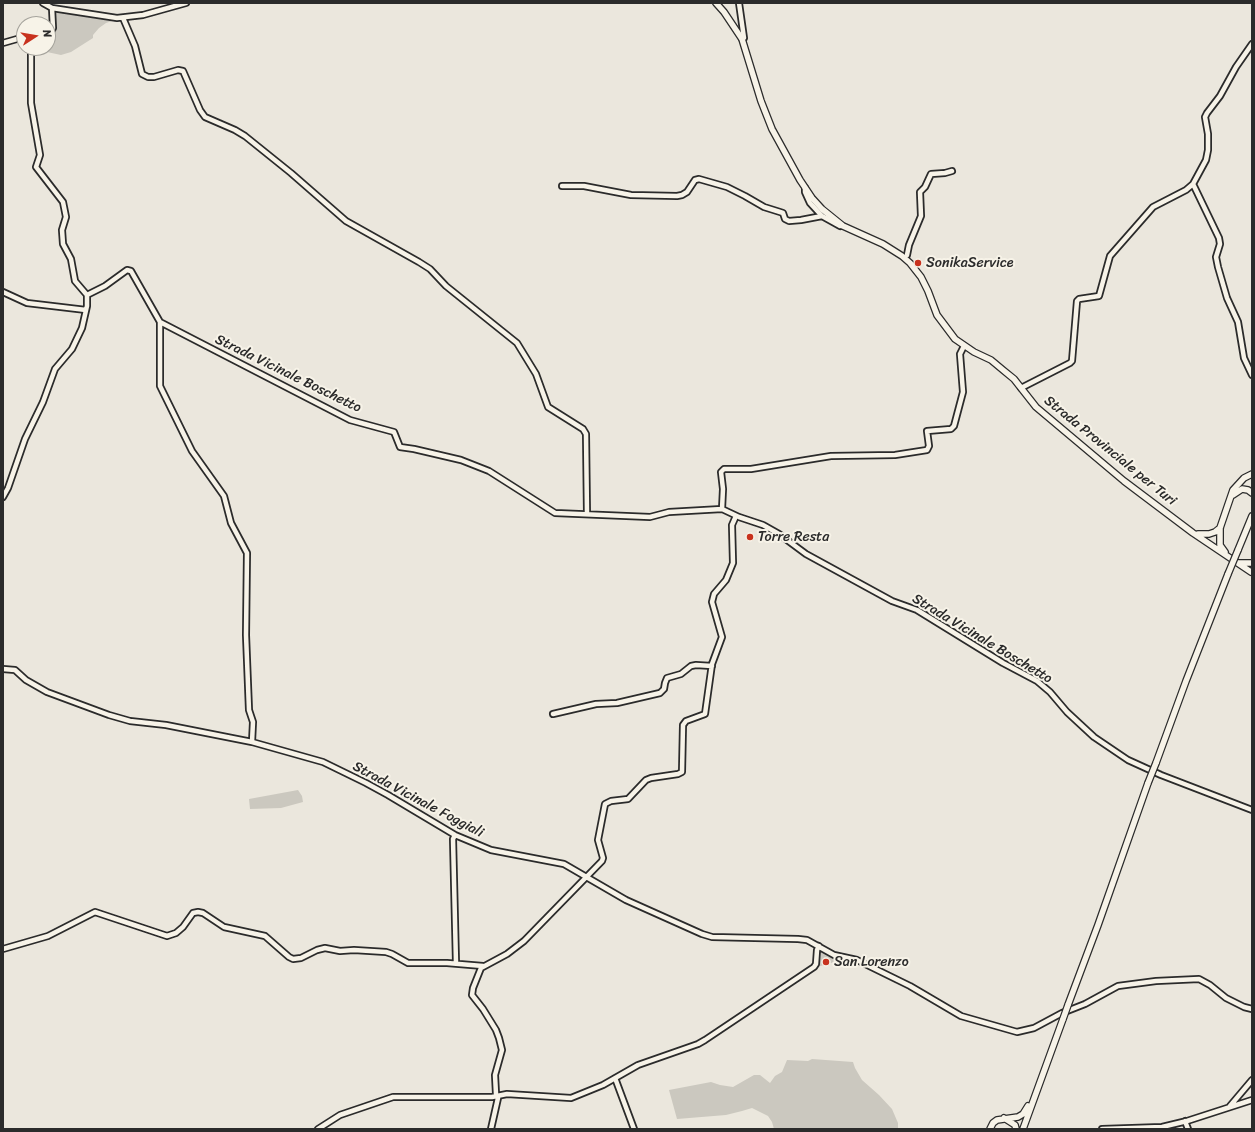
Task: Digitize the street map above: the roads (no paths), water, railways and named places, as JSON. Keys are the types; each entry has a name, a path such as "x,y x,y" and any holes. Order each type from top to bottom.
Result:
{"main road":[{"name":"Strada Provinciale per Turi","path":"716,3 724,12 742,40 768,119 805,188 822,209 843,226 890,248 910,263 924,283 936,315 955,339 964,346 991,360 1014,379 1036,407 1124,481 1193,533 1252,572"},
{"path":"1210,544 1218,532 1237,484 1252,474"},
{"path":"1231,497 1242,489 1248,490 1252,493"},
{"path":"1248,526 1252,512"},
{"path":"1023,1129 1186,681 1252,517"},
{"path":"1193,533 1204,535 1218,532"},
{"path":"1218,532 1221,548 1236,562 1243,564 1252,563"},
{"path":"990,1129 993,1123 1003,1118 1018,1117 1023,1114 1030,1100 1035,1096"},
{"path":"1003,1118 1015,1125 1016,1129"}],"street":[{"path":"43,3 52,8 112,18 143,16 186,3"},
{"path":"738,3 744,38 742,40"},
{"path":"52,8 52,16"},
{"path":"123,18 135,46 142,74 148,77 178,70 183,71 200,110 205,117 245,136 346,221 430,269 446,286 517,343 536,374 548,407 583,429 586,434 587,514"},
{"path":"3,42 16,39"},
{"path":"1021,388 1070,364 1072,361 1076,301 1079,299 1099,296 1110,256 1152,207 1186,190 1193,184 1206,160 1208,134 1205,118 1207,113 1220,96 1236,67 1252,44"},
{"path":"3,497 8,488 25,440 43,402 55,369 72,349 82,328 86,310 87,295 75,281 71,259 63,244 62,230 66,217 63,202 36,167 40,155 31,103 31,56"},
{"path":"907,255 909,245 921,216 920,192 931,174 952,171"},
{"path":"562,186 584,186 630,195 676,196 687,192 695,180 699,179 734,191 764,207 783,213 785,219 801,220 822,216"},
{"path":"1193,184 1219,238 1220,244 1216,257 1218,267 1227,298 1238,322 1244,358 1252,375"},
{"path":"805,188 805,192 810,203 822,216 840,226 843,226"},
{"path":"87,295 105,286 127,270 131,271 160,322 160,386 192,451 224,496 231,523 247,553 246,635 249,710 253,722 252,742"},
{"path":"3,292 27,303 86,310"},
{"name":"Strada Vicinale Boschetto","path":"160,322 350,420 394,432 400,447 461,460 489,471 555,513 650,517 669,512 722,509 736,516 770,528 818,561 892,601 917,610 1003,663 1045,686 1078,723 1094,737 1138,765 1252,810"},
{"path":"722,509 724,489 721,472 724,469 751,469 831,456 895,455 927,450 929,446 927,431 951,429 954,426 963,392 960,354 964,346"},
{"path":"491,1129 497,1104 495,1074 502,1053 499,1038 491,1021 472,995 479,972 483,966 507,954 524,941 602,861 603,858 598,840 605,804 628,799 646,780 682,772 683,725 686,721 705,714 712,666 722,637 712,606 712,599 714,594 726,580 733,563 732,525 736,516"},
{"path":"553,714 596,704 616,703 660,693 664,690 667,678 681,674 691,666 712,666"},
{"name":"Strada Vicinale Foggiali","path":"3,669 15,670 26,680 47,692 116,717 130,721 166,725 252,742 322,762 366,783 455,835 491,850 559,862 588,876 626,900 702,934 712,937 802,939 819,946 834,955 857,960 910,986 961,1016 1017,1032 1034,1028 1063,1016 1093,1000 1111,988 1156,981 1195,979 1204,981 1226,998 1244,1007 1252,1008"},
{"path":"455,835 453,839 456,964"},
{"path":"3,949 48,936 95,912 167,936 176,934 183,928 193,913 198,912 203,913 224,927 265,936 293,959 301,958 316,950 325,948 340,951 354,950 386,952 408,963 483,966"},
{"path":"318,1129 340,1115 390,1097 497,1096 512,1094 571,1098 603,1084 638,1065 698,1044 705,1040 814,967 819,946"},
{"path":"615,1078 634,1129"},
{"path":"1229,1107 1252,1080"},
{"path":"1102,1129 1160,1128 1185,1122 1252,1100"},
{"path":"1185,1122 1188,1129"}],"place":[{"name":"SonikaService","path":"918,263"},
{"name":"Torre Resta","path":"750,537"},
{"name":"San Lorenzo","path":"826,962"}]}
